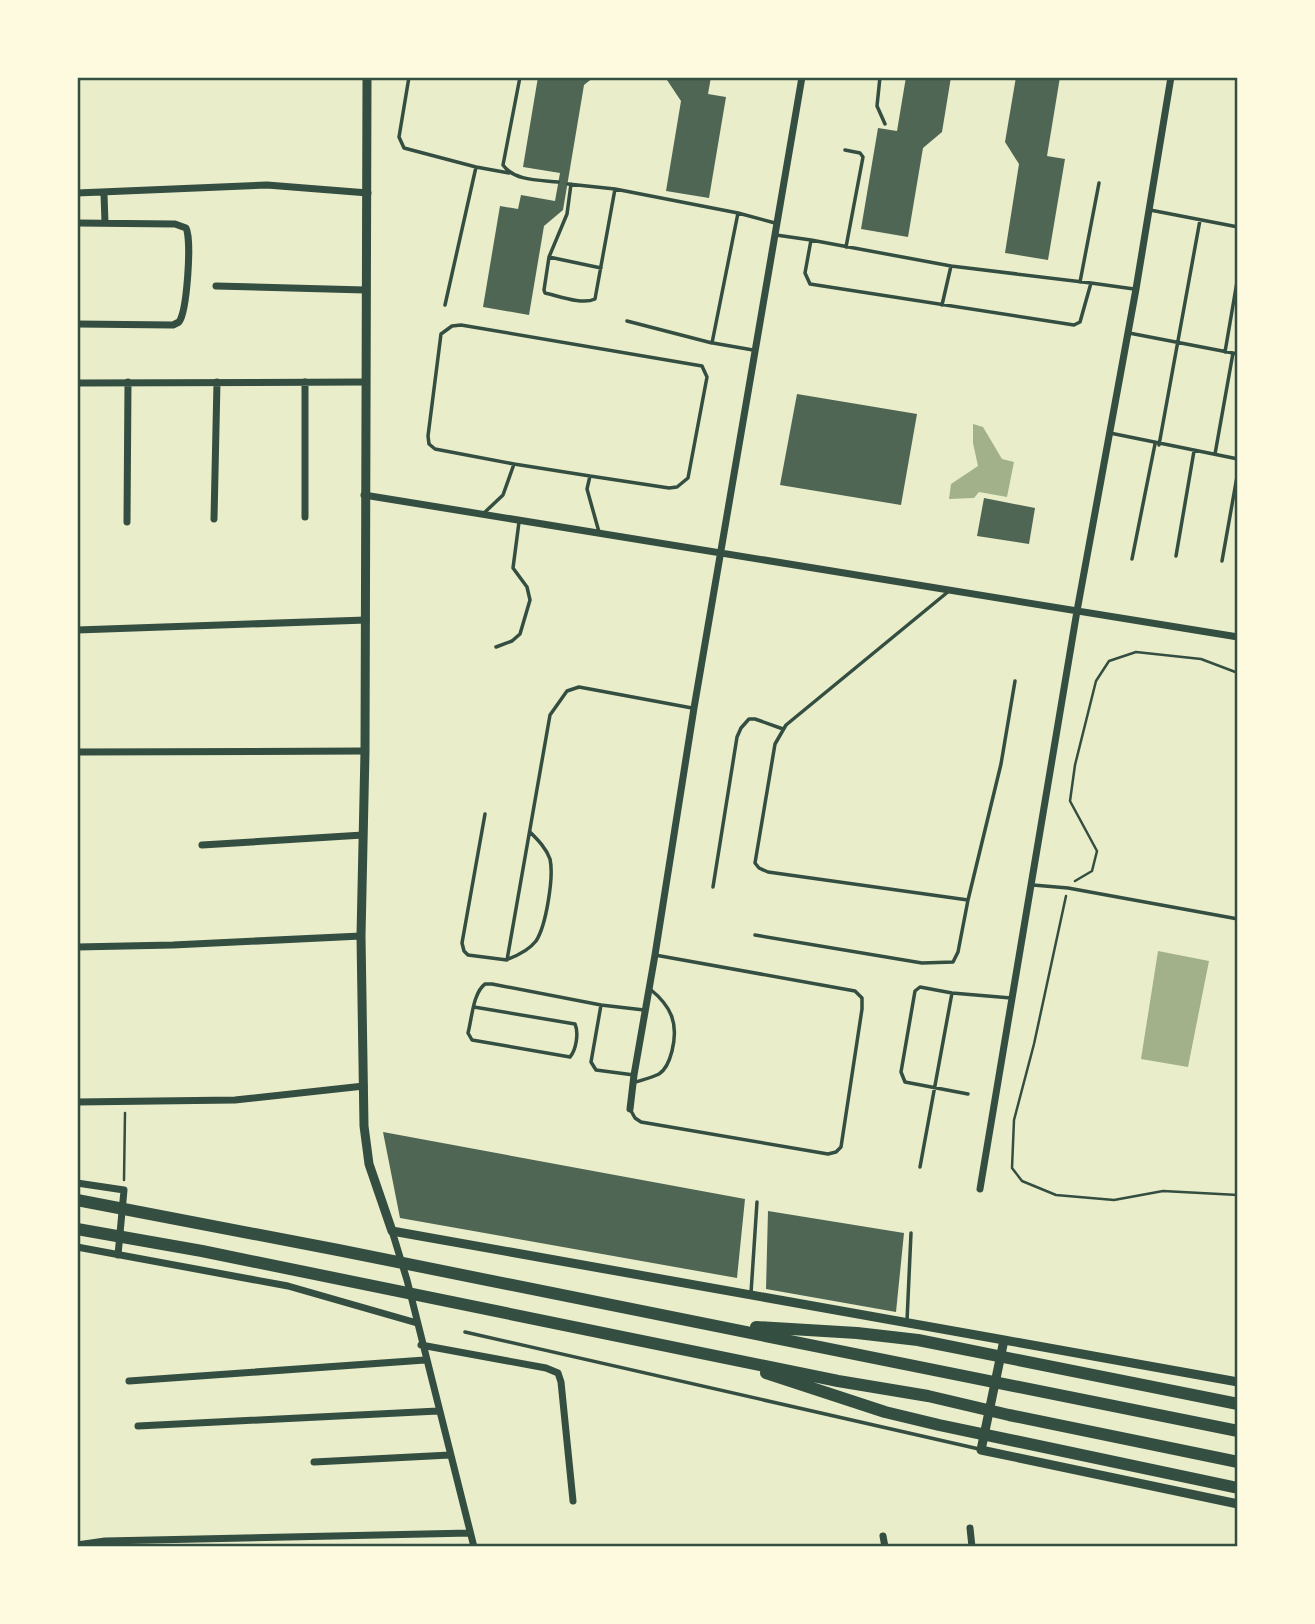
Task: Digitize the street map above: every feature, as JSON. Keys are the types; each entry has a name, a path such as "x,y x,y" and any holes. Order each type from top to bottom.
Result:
{"highway":[{"path":"77,1200 1238,1431"},
{"path":"77,1229 202,1251 717,1357 928,1396 1238,1462"},
{"path":"717,1326 794,1329 918,1340 1238,1404"},
{"path":"717,1357 885,1412 1238,1488"}],"street":[{"path":"367,77 366,620 361,936 364,1126 369,1164 392,1231 418,1323 421,1345 474,1547"},
{"path":"630,1109 694,708 802,77"},
{"path":"980,1189 1077,611 1136,289 1171,77"},
{"path":"77,193 104,194 267,185 368,193"},
{"path":"104,194 105,223"},
{"path":"77,223 175,224 186,228 189,242 183,317 179,323 77,324"},
{"path":"216,286 365,290"},
{"path":"127,522 128,382"},
{"path":"214,519 217,382"},
{"path":"304,517 305,382"},
{"path":"77,383 365,382"},
{"path":"365,495 1238,637"},
{"path":"77,629 366,620"},
{"path":"77,752 365,751"},
{"path":"202,845 363,835"},
{"path":"77,947 361,936"},
{"path":"77,1102 235,1100 364,1086"},
{"path":"77,1183 124,1190 118,1255"},
{"path":"392,1231 1238,1382"},
{"path":"77,1247 288,1286 418,1323"},
{"path":"1004,1340 981,1450 1238,1504"},
{"path":"421,1345 547,1368 558,1373 573,1501"},
{"path":"129,1381 425,1360"},
{"path":"138,1426 438,1411"},
{"path":"314,1462 450,1455"},
{"path":"970,1528 972,1547"},
{"path":"77,1545 105,1541 470,1533"},
{"path":"883,1536 885,1547"}],"lane":[{"path":"409,77 398,137 404,148 476,167 558,182"},
{"path":"509,173 503,165 520,77"},
{"path":"880,77 877,106 885,124"},
{"path":"845,150 860,153 863,157 846,247"},
{"path":"445,305 476,167"},
{"path":"1080,282 1099,183"},
{"path":"615,189 595,299 590,302 545,293 549,257 567,214 569,184 615,189 777,224"},
{"path":"1148,209 1238,227"},
{"path":"712,343 738,214"},
{"path":"1132,559 1200,220"},
{"path":"776,235 951,266 1136,289"},
{"path":"811,240 805,273 810,284 942,306 1074,325 1080,323 1091,284"},
{"path":"549,257 601,268"},
{"path":"942,306 951,266"},
{"path":"1225,352 1238,276"},
{"path":"627,321 712,343 755,350"},
{"path":"461,326 702,366 708,377 688,478 684,482 669,488 590,476 435,449 429,444 441,334 446,329 461,326"},
{"path":"1127,333 1236,353 1214,455"},
{"path":"1110,433 1238,459"},
{"path":"1176,556 1194,451"},
{"path":"483,514 503,495 514,464"},
{"path":"1222,561 1238,471"},
{"path":"590,476 587,489 600,533"},
{"path":"496,647 512,641 520,634 530,600 527,586 513,568 519,520"},
{"path":"949,591 783,729 775,744 755,863 768,872 968,900"},
{"path":"755,935 922,963 953,962 958,953 1001,764 1015,681"},
{"path":"507,960 550,715 567,691 579,687 694,708"},
{"path":"713,887 737,737 741,727 749,719 755,719 783,729"},
{"path":"485,814 462,943 468,955 507,960 529,949 543,926 552,874 550,859 544,847 530,832"},
{"path":"1031,884 1068,888 1238,919"},
{"path":"630,1109 641,1122 828,1154 841,1147 862,998 855,991 656,955"},
{"path":"474,1007 575,1024 577,1028 574,1051 570,1057 472,1040 468,1033 474,1007 479,990 485,984 646,1011"},
{"path":"968,1094 905,1082 902,1079 909,1016 917,988 1012,999"},
{"path":"601,1005 591,1062 593,1067 633,1079 661,1073 669,1062 676,1026 664,1001 650,989"},
{"path":"920,1167 952,993"},
{"path":"751,1295 757,1202"},
{"path":"907,1323 911,1233"},
{"path":"465,1332 981,1450"}],"path":[{"path":"1238,673 1201,659 1136,652 1109,661 1096,681 1075,765 1070,801 1097,851 1092,871 1078,878 1068,888 1034,1044 1014,1120 1012,1168 1022,1181 1056,1195 1114,1200 1163,1191 1238,1195"},
{"path":"124,1190 125,1102"}],"shaded area":[{"path":"973,424 983,427 1002,459 1014,462 1007,497 979,492 974,498 949,499 951,484 978,466 973,443"},
{"path":"1158,951 1209,961 1188,1067 1141,1059"}],"building":[{"path":"538,77 594,77 584,85 563,210 544,226 529,315 483,307 500,206 518,209 521,195 555,201 560,173 523,167"},
{"path":"668,77 711,77 708,94 726,97 709,198 666,191 681,101 667,80"},
{"path":"906,77 951,77 942,132 923,148 908,237 861,229 878,128 897,131"},
{"path":"1016,77 1060,77 1047,156 1065,159 1048,260 1005,253 1019,164 1005,142"},
{"path":"797,394 917,414 901,505 780,485"},
{"path":"984,498 1035,508 1029,544 977,536"},
{"path":"383,1132 745,1199 737,1278 400,1218"},
{"path":"768,1211 904,1233 896,1312 766,1289"}]}
